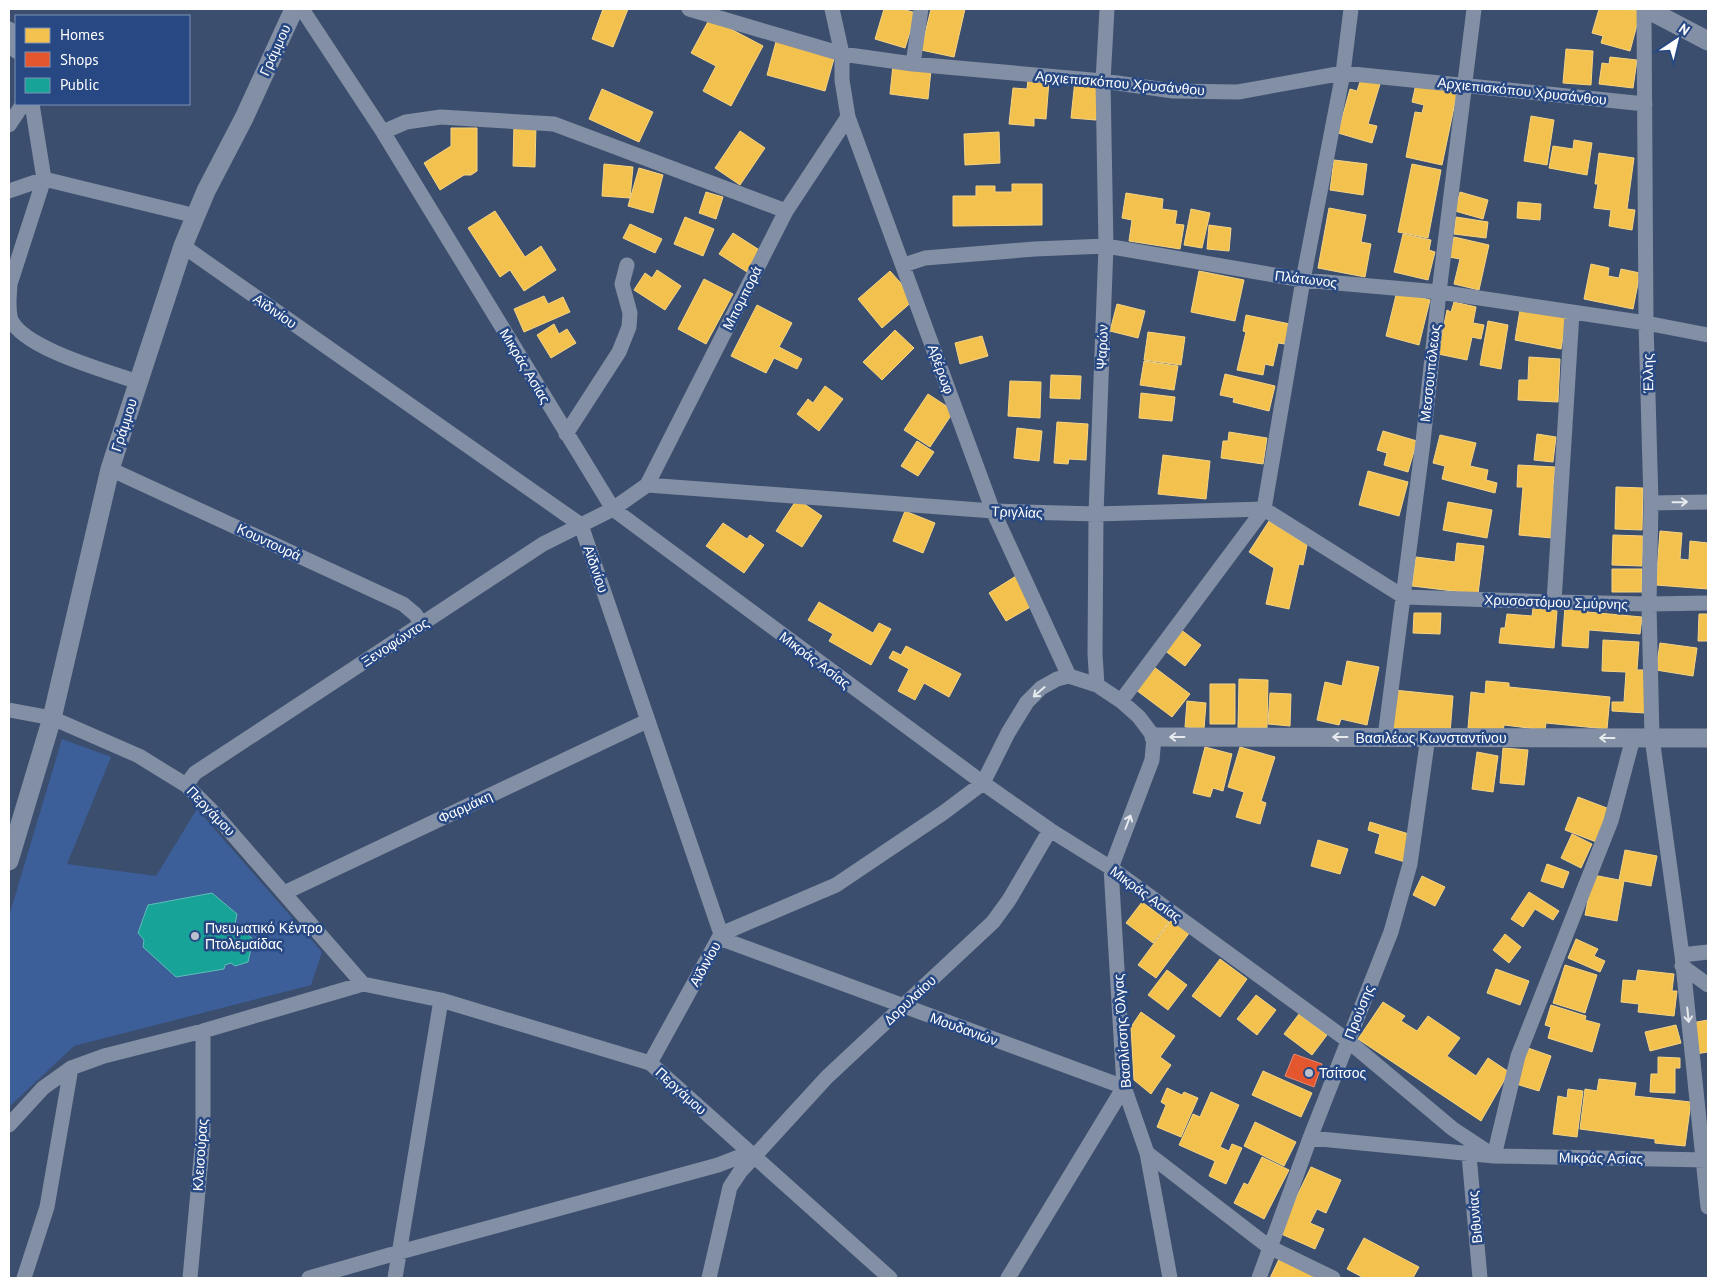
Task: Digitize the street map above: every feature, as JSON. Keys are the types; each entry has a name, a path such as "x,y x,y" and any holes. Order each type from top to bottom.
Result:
{"street":[{"name":"Γράμμου","path":"9,861 52,718 110,469 183,246 206,191 244,118 294,9"},
{"name":"Μικράς Ασίας","path":"302,9 383,132 613,509 983,783 1050,830 1111,868 1347,1040 1453,1129 1494,1156"},
{"name":"Αρχιεπισκόπου Χρυσάνθου","path":"689,9 724,14 842,54 913,64 1103,81 1173,91 1238,92 1343,73 1645,104"},
{"name":"Αβέρωφ","path":"832,9 842,54 842,80 848,117 993,511 1070,676"},
{"path":"913,64 921,9"},
{"name":"Ψαρών","path":"1097,684 1095,654 1096,514 1106,246 1103,81 1107,9"},
{"path":"1121,701 1264,509 1303,280 1343,73 1351,9"},
{"name":"Μεσσουπόλεως","path":"1385,737 1404,597 1474,9"},
{"path":"1645,9 1708,41"},
{"name":"Έλλης","path":"1645,9 1646,323 1651,503 1649,604 1652,738 1706,1160 1708,1207"},
{"path":"9,29 15,48"},
{"path":"9,125 21,105"},
{"path":"32,105 44,179 10,284 11,319 28,339 51,351 138,382"},
{"path":"383,132 406,122 440,117 554,124 786,211"},
{"name":"Μπομπορά","path":"647,485 786,211 848,117"},
{"path":"9,191 44,179 196,216"},
{"name":"Αϊδινίου","path":"183,246 581,525 720,936 650,1063"},
{"name":"Πλάτωνος","path":"904,265 925,258 1035,249 1106,246 1303,280 1439,292 1646,323 1708,335"},
{"path":"566,434 619,352 629,327 630,313 622,284 627,265"},
{"path":"1554,602 1572,313"},
{"name":"Κουντουρά","path":"110,469 403,604 415,614 422,624"},
{"path":"613,509 647,485"},
{"name":"Τριγλίας","path":"647,485 993,511 1096,514 1264,509"},
{"path":"1651,503 1708,502"},
{"name":"Ξενοφώντος","path":"186,785 195,773 543,544 613,509"},
{"path":"1264,509 1404,597"},
{"name":"Χρυσοστόμου Σμύρνης","path":"1404,597 1649,604 1708,603"},
{"path":"720,936 836,885 943,813 983,783 1008,733 1027,702 1041,688 1057,679 1070,676 1097,684 1121,701 1139,717 1154,737 1152,760 1111,868"},
{"name":"Περγάμου","path":"9,710 52,718 138,756 186,785 215,814 363,984"},
{"name":"Φαρμάκη","path":"284,893 647,721"},
{"name":"Βασιλέως Κωνσταντίνου","path":"1154,737 1708,738"},
{"name":"Προύσης","path":"1259,1278 1347,1040 1391,932 1410,864 1428,738"},
{"path":"1494,1156 1518,1056 1611,821 1633,738"},
{"name":"Δορυλαίου","path":"709,1278 730,1187 752,1155 827,1077 993,922 1014,892 1050,830"},
{"name":"Βασιλίσσης Όλγας","path":"1111,868 1124,1087 1147,1153 1170,1278"},
{"name":"Μουδανιών","path":"720,936 903,1006 1124,1087"},
{"path":"1708,952 1682,961 1708,985"},
{"name":"Περγάμου","path":"9,1125 43,1088 71,1068 104,1056 203,1031 363,984 441,1000 650,1063 890,1278"},
{"path":"395,1278 441,1000"},
{"name":"Κλεισούρας","path":"190,1278 203,1138 203,1031"},
{"path":"24,1278 47,1207 71,1068"},
{"path":"1008,1278 1124,1087"},
{"name":"Μικράς Ασίας","path":"1310,1138 1470,1155 1706,1160"},
{"path":"1147,1153 1270,1247 1333,1278"},
{"path":"309,1278 752,1155"},
{"name":"Βιθυνίας","path":"1470,1155 1480,1278"}],"shaded area":[{"path":"62,739 111,757 67,864 156,876 197,809 322,952 311,985 74,1046 9,1107 9,916"}],"building: Homes":[{"path":"603,9 628,9 613,47 592,39"},
{"path":"884,9 902,9 916,13 905,48 875,39"},
{"path":"931,9 965,9 954,57 921,50"},
{"path":"1599,9 1641,10 1630,51 1601,43 1603,36 1592,33"},
{"path":"710,18 763,46 731,106 703,91 716,66 691,53"},
{"path":"777,38 835,55 825,91 767,75"},
{"path":"1566,49 1593,51 1591,85 1563,83"},
{"path":"1610,57 1637,60 1633,88 1599,84 1602,63 1609,64"},
{"path":"893,65 931,70 928,99 890,94"},
{"path":"1028,79 1049,81 1046,119 1034,118 1034,126 1009,124 1013,88 1027,89"},
{"path":"1361,79 1380,84 1368,124 1377,126 1372,143 1338,133 1350,89 1357,91"},
{"path":"1075,80 1100,83 1096,120 1071,118"},
{"path":"1416,84 1457,93 1442,165 1406,157 1415,112 1422,113 1424,105 1412,102"},
{"path":"602,89 653,112 639,142 589,119"},
{"path":"1531,116 1554,120 1547,165 1524,161"},
{"path":"514,124 536,124 535,167 513,166"},
{"path":"451,128 477,128 477,171 471,175 464,175 440,190 424,163 451,146"},
{"path":"740,131 765,148 740,185 715,168"},
{"path":"999,132 1000,163 965,165 964,134"},
{"path":"1574,140 1592,143 1587,175 1549,168 1553,146 1573,149"},
{"path":"1599,153 1634,158 1627,209 1635,210 1632,230 1609,226 1611,210 1594,208 1598,184 1595,184"},
{"path":"1334,160 1367,164 1363,195 1330,190"},
{"path":"604,164 633,167 630,198 602,196"},
{"path":"1412,164 1441,170 1428,238 1398,232"},
{"path":"639,168 663,175 653,213 628,206"},
{"path":"1012,184 1042,184 1042,225 953,226 953,196 976,196 976,186 995,186 995,192 1012,192"},
{"path":"706,192 723,197 716,219 699,213"},
{"path":"1460,192 1488,200 1483,219 1455,211"},
{"path":"1126,193 1163,199 1162,209 1177,211 1175,224 1184,225 1180,249 1129,241 1132,220 1122,218"},
{"path":"1518,202 1541,204 1540,220 1517,218"},
{"path":"1329,208 1366,215 1361,242 1371,244 1365,277 1318,268"},
{"path":"1191,209 1210,213 1202,248 1184,245"},
{"path":"495,211 525,257 541,246 556,270 524,291 510,270 500,277 468,228"},
{"path":"685,217 714,229 703,256 674,244"},
{"path":"1456,217 1488,222 1486,238 1454,234"},
{"path":"630,224 662,239 655,253 623,238"},
{"path":"1209,225 1231,228 1229,251 1207,249"},
{"path":"733,233 761,251 747,272 719,254"},
{"path":"1403,234 1431,240 1429,250 1435,252 1428,280 1394,272"},
{"path":"1454,237 1489,245 1479,290 1454,284 1460,259 1449,257"},
{"path":"1591,264 1609,268 1608,276 1619,278 1621,269 1640,273 1633,309 1584,299"},
{"path":"657,270 681,286 665,310 634,290 645,273 652,278"},
{"path":"890,271 915,299 882,328 858,299"},
{"path":"1199,271 1244,280 1235,321 1191,312"},
{"path":"704,279 733,294 706,344 678,329"},
{"path":"1397,291 1430,300 1419,345 1386,336"},
{"path":"544,296 548,304 563,297 570,312 524,332 514,309"},
{"path":"1454,302 1476,307 1473,323 1484,325 1481,339 1472,337 1467,360 1438,354 1447,310 1451,312"},
{"path":"1117,304 1145,311 1138,338 1110,331"},
{"path":"757,305 792,323 779,347 802,359 797,369 774,358 766,373 731,356"},
{"path":"1520,310 1567,318 1561,349 1515,340"},
{"path":"1246,315 1290,324 1285,344 1278,343 1273,366 1265,364 1263,375 1237,370 1246,332 1243,331"},
{"path":"1488,321 1508,325 1501,369 1480,365"},
{"path":"554,324 559,334 567,329 576,343 551,358 537,335"},
{"path":"895,330 914,348 882,380 863,362"},
{"path":"1148,332 1185,337 1181,365 1144,360"},
{"path":"982,336 988,356 960,364 955,343"},
{"path":"1529,357 1560,359 1558,402 1518,400 1519,380 1528,380"},
{"path":"1144,361 1178,366 1174,390 1140,385"},
{"path":"1225,374 1275,386 1269,411 1233,402 1234,398 1220,395"},
{"path":"1051,375 1081,376 1080,399 1050,398"},
{"path":"1010,381 1041,382 1040,418 1008,416"},
{"path":"825,386 843,399 819,431 797,414 808,399 813,403"},
{"path":"1141,393 1175,397 1172,421 1139,418"},
{"path":"928,394 954,411 930,447 904,430"},
{"path":"1057,422 1088,424 1086,460 1069,459 1068,464 1054,463"},
{"path":"1017,428 1042,431 1039,461 1014,458"},
{"path":"1383,431 1417,441 1408,472 1384,465 1387,453 1377,450"},
{"path":"1229,432 1267,438 1263,464 1221,458 1223,441 1228,441"},
{"path":"1537,434 1556,437 1553,462 1534,460"},
{"path":"1440,435 1476,443 1470,466 1488,470 1486,480 1497,483 1495,493 1442,479 1445,466 1433,463"},
{"path":"917,441 934,452 918,476 901,466"},
{"path":"1163,455 1210,461 1206,499 1158,494"},
{"path":"1518,465 1555,467 1553,488 1556,488 1552,538 1519,535 1523,487 1517,487"},
{"path":"1368,471 1408,482 1399,516 1359,505"},
{"path":"1616,487 1643,488 1642,530 1615,529"},
{"path":"797,499 822,516 802,547 776,531"},
{"path":"1448,502 1492,510 1487,538 1443,530"},
{"path":"905,511 935,523 923,553 893,541"},
{"path":"1269,521 1307,545 1303,565 1299,564 1289,609 1266,604 1274,568 1249,552"},
{"path":"723,523 747,539 750,535 764,545 744,573 706,546"},
{"path":"1660,531 1682,533 1680,559 1689,560 1690,541 1708,543 1708,589 1656,585"},
{"path":"1613,535 1643,536 1642,566 1612,565"},
{"path":"1457,543 1484,546 1478,594 1412,586 1416,557 1455,562"},
{"path":"1612,569 1642,569 1642,592 1612,592"},
{"path":"1016,576 1034,605 1006,621 989,593"},
{"path":"819,602 873,633 879,623 891,629 871,665 829,641 833,634 808,620"},
{"path":"1565,607 1588,609 1587,612 1642,617 1640,634 1589,630 1588,648 1562,646"},
{"path":"1533,608 1557,611 1554,648 1499,643 1501,628 1505,628 1507,614 1532,616"},
{"path":"1414,613 1441,613 1440,634 1413,633"},
{"path":"1699,614 1708,614 1708,641 1698,641"},
{"path":"1180,629 1201,645 1185,666 1164,650"},
{"path":"1603,640 1639,642 1637,670 1647,670 1645,713 1612,711 1612,702 1624,702 1626,672 1602,671"},
{"path":"1660,643 1697,648 1693,676 1656,670"},
{"path":"906,646 961,674 949,697 924,683 915,700 898,691 909,669 889,658 893,651 901,655"},
{"path":"1347,661 1379,667 1367,725 1341,719 1339,725 1317,720 1325,682 1342,686"},
{"path":"1154,667 1190,694 1172,717 1136,690"},
{"path":"1239,679 1268,680 1267,728 1238,728"},
{"path":"1486,681 1509,683 1509,687 1610,697 1607,729 1546,723 1545,730 1504,725 1503,732 1468,728 1471,692 1485,694"},
{"path":"1210,684 1235,684 1235,724 1210,724"},
{"path":"1394,690 1453,696 1450,733 1390,728"},
{"path":"1270,693 1291,694 1290,726 1268,724"},
{"path":"1187,701 1206,703 1204,729 1185,727"},
{"path":"1205,747 1232,754 1223,791 1213,788 1210,797 1193,793"},
{"path":"1240,747 1275,757 1261,801 1266,803 1260,824 1236,817 1244,792 1228,787"},
{"path":"1503,748 1528,750 1524,785 1500,783"},
{"path":"1477,752 1498,756 1493,792 1472,789"},
{"path":"1578,797 1612,810 1599,843 1565,830"},
{"path":"1370,822 1412,835 1405,862 1375,853 1380,834 1368,830"},
{"path":"1572,834 1592,844 1581,868 1561,858"},
{"path":"1318,840 1348,849 1340,874 1311,866"},
{"path":"1625,850 1657,856 1651,886 1624,881 1617,921 1585,915 1593,875 1619,880"},
{"path":"1547,864 1569,872 1563,888 1541,881"},
{"path":"1422,876 1445,887 1435,906 1413,895"},
{"path":"1529,892 1559,911 1553,920 1535,909 1523,927 1511,919"},
{"path":"1142,902 1169,922 1153,943 1126,923"},
{"path":"1172,919 1190,932 1156,978 1138,965"},
{"path":"1505,934 1521,947 1509,963 1493,950"},
{"path":"1576,939 1598,949 1594,956 1605,961 1600,972 1568,958"},
{"path":"1220,959 1247,979 1220,1017 1192,996"},
{"path":"1565,965 1597,975 1585,1013 1553,1003"},
{"path":"1496,969 1529,981 1520,1005 1487,993"},
{"path":"1167,970 1187,985 1168,1010 1148,995"},
{"path":"1638,970 1674,974 1672,991 1677,991 1674,1016 1638,1012 1639,1004 1621,1002 1623,980 1636,981"},
{"path":"1256,995 1276,1010 1257,1035 1237,1019"},
{"path":"1383,1002 1405,1016 1401,1021 1417,1031 1428,1016 1460,1038 1447,1056 1476,1076 1488,1058 1509,1072 1481,1121 1358,1039"},
{"path":"1551,1005 1586,1016 1585,1020 1600,1024 1592,1052 1548,1038 1551,1027 1545,1025"},
{"path":"1141,1012 1175,1036 1160,1057 1171,1065 1151,1094 1134,1080 1131,1027"},
{"path":"1299,1014 1327,1035 1312,1055 1284,1034"},
{"path":"1708,1020 1708,1052 1695,1054 1691,1023"},
{"path":"1676,1025 1681,1043 1650,1051 1645,1032"},
{"path":"1528,1048 1551,1056 1539,1091 1516,1084"},
{"path":"1658,1057 1680,1058 1680,1068 1675,1068 1675,1093 1650,1092 1651,1074 1658,1074"},
{"path":"1263,1071 1312,1093 1301,1117 1252,1095"},
{"path":"1599,1079 1636,1083 1634,1096 1691,1102 1685,1146 1655,1143 1655,1139 1580,1129 1585,1089 1597,1091"},
{"path":"1167,1088 1182,1095 1184,1092 1198,1098 1181,1137 1157,1127 1166,1105 1161,1102"},
{"path":"1568,1089 1583,1091 1577,1137 1553,1134 1558,1096 1567,1098"},
{"path":"1211,1092 1239,1105 1220,1147 1229,1151 1232,1144 1242,1148 1226,1184 1209,1176 1215,1161 1179,1145 1193,1114 1200,1117"},
{"path":"1255,1122 1296,1142 1284,1166 1244,1146"},
{"path":"1262,1157 1289,1170 1264,1219 1234,1203 1244,1183 1248,1185"},
{"path":"1311,1167 1341,1180 1326,1213 1317,1209 1310,1223 1324,1229 1315,1249 1279,1233"},
{"path":"1364,1238 1419,1267 1413,1278 1364,1278 1347,1269"},
{"path":"1281,1255 1325,1278 1270,1278"}],"building: Shops":[{"path":"1294,1054 1322,1064 1314,1087 1285,1076"}],"building: Public":[{"name":"Πνευματικό Κέντρο Πτολεμαίδας","path":"212,893 237,914 235,924 253,939 248,962 235,966 231,963 225,965 224,969 176,977 143,947 144,940 138,933 148,905"}],"place":[{"name":"Πνευματικό Κέντρο Πτολεμαίδας","path":"195,936"},
{"name":"Τσίτσος","path":"1309,1073"}]}
